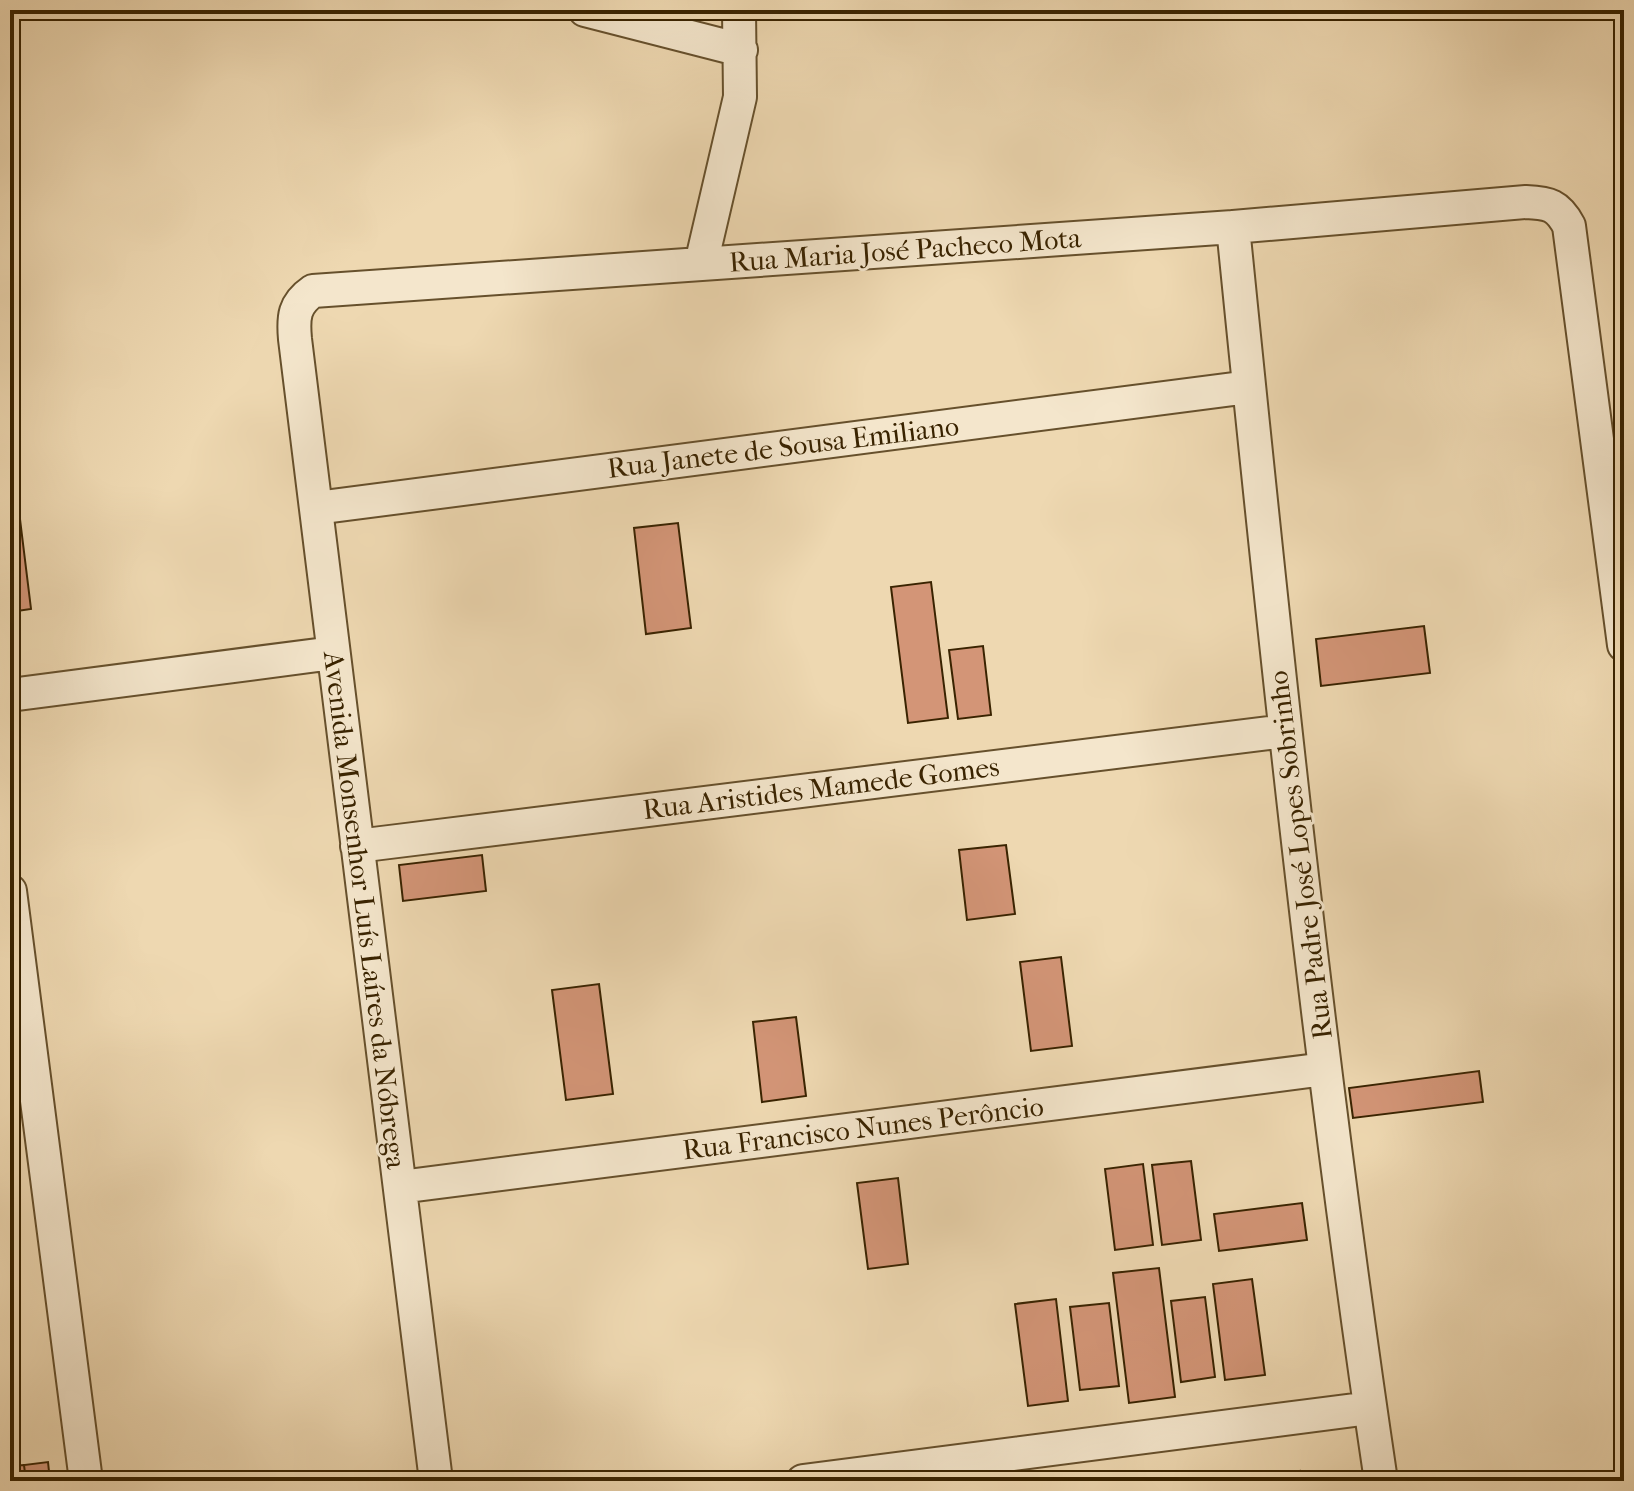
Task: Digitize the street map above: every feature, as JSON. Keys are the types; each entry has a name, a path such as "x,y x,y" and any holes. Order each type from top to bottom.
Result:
{"street":[{"path":"585,10 741,50"},
{"path":"701,264 740,97 739,10"},
{"name":"Rua Maria José Pacheco Mota","path":"295,339 296,307 302,298 313,291 1233,227 1526,202 1553,206 1562,213 1569,226 1624,645"},
{"name":"Rua Padre José Lopes Sobrinho","path":"1233,227 1285,731 1325,1069 1381,1481"},
{"name":"Avenida Monsenhor Luís Laíres da Nóbrega","path":"295,339 436,1481"},
{"name":"Rua Janete de Sousa Emiliano","path":"316,508 1249,387"},
{"path":"10,695 333,653"},
{"name":"Rua Aristides Mamede Gomes","path":"357,846 1285,731"},
{"path":"10,891 86,1481"},
{"name":"Rua Francisco Nunes Perôncio","path":"400,1187 1325,1069"},
{"path":"803,1481 1370,1408"}],"building":[{"path":"19,511 31,609 10,612 10,512"},
{"path":"678,523 691,628 646,634 634,528"},
{"path":"931,582 948,718 908,723 891,587"},
{"path":"1424,626 1430,673 1321,686 1316,639"},
{"path":"983,646 991,715 958,719 949,650"},
{"path":"1006,845 1015,914 967,920 959,850"},
{"path":"482,855 486,891 403,901 399,865"},
{"path":"1061,957 1072,1046 1031,1051 1020,962"},
{"path":"599,984 613,1094 566,1100 552,990"},
{"path":"796,1017 806,1096 762,1102 753,1022"},
{"path":"1479,1071 1483,1102 1353,1118 1349,1088"},
{"path":"1191,1161 1201,1240 1162,1245 1152,1165"},
{"path":"1143,1164 1153,1245 1115,1250 1105,1169"},
{"path":"898,1178 908,1264 868,1269 857,1183"},
{"path":"1302,1203 1307,1240 1219,1251 1214,1214"},
{"path":"1159,1268 1175,1397 1129,1403 1113,1273"},
{"path":"1252,1279 1265,1375 1225,1380 1213,1284"},
{"path":"1205,1297 1215,1377 1181,1382 1171,1301"},
{"path":"1056,1299 1068,1401 1028,1406 1015,1304"},
{"path":"1109,1303 1119,1386 1080,1390 1070,1307"},
{"path":"48,1462 50,1481 26,1481 24,1465"},
{"path":"24,1465 26,1481 10,1481 10,1466"},
{"path":"1300,1471 1301,1481 1267,1481 1266,1476"}]}
